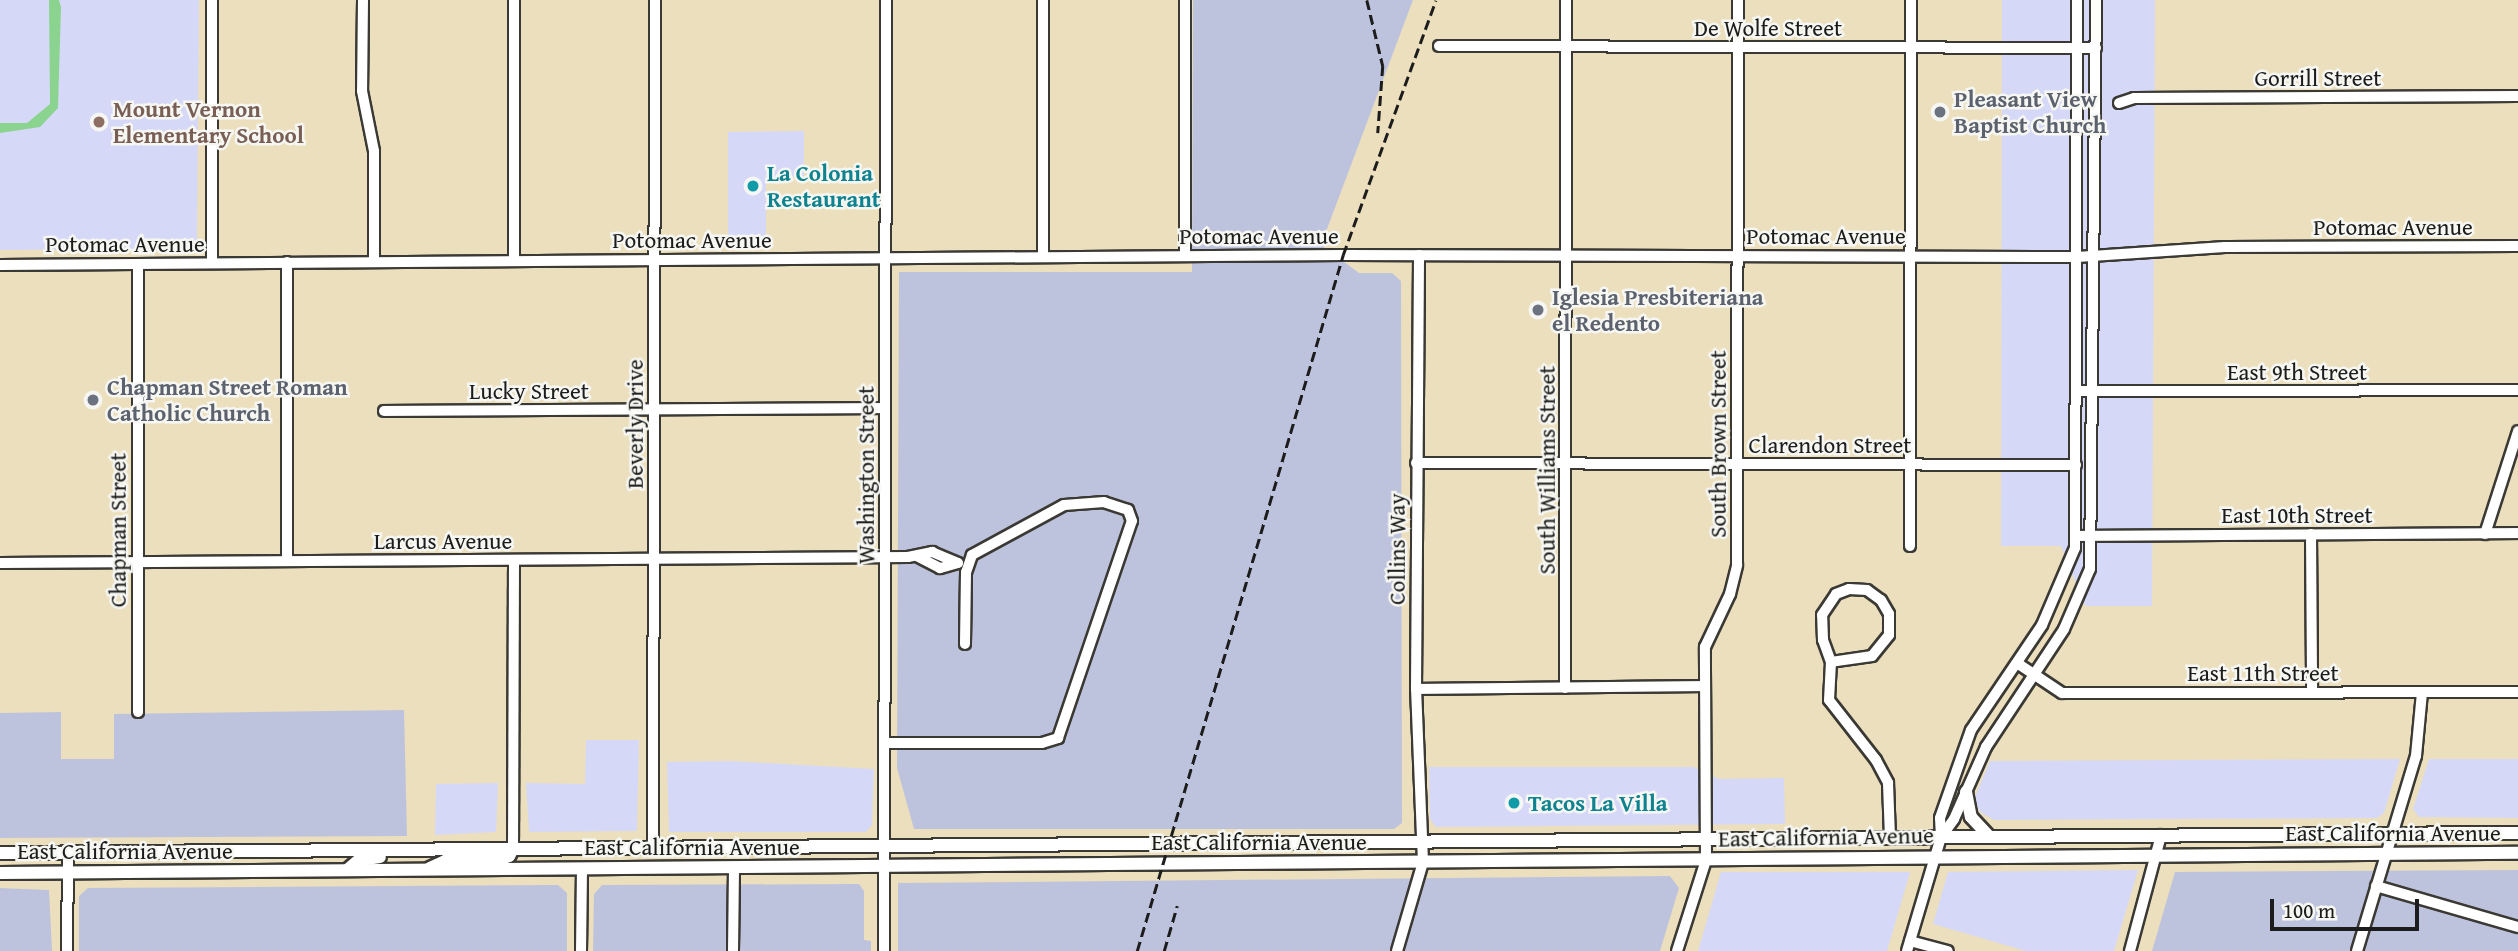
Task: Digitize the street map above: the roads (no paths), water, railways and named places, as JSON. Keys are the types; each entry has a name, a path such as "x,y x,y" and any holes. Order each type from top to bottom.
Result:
{"main road":[{"path":"1966,792 1971,817 1989,836"},
{"name":"East California Avenue","path":"0,853 2518,833"},
{"path":"426,869 445,861 499,860 513,849"},
{"path":"346,870 359,860 432,850"},
{"name":"East California Avenue","path":"0,873 2518,853"}],"street":[{"path":"212,0 212,263"},
{"path":"363,0 362,91 374,152 374,262"},
{"path":"514,0 514,261"},
{"name":"Beverly Drive","path":"653,848 655,0"},
{"name":"Washington Street","path":"884,951 886,0"},
{"path":"1042,257 1043,0"},
{"path":"1185,0 1185,256"},
{"name":"South Williams Street","path":"1565,688 1568,255 1566,0"},
{"name":"South Brown Street","path":"1706,860 1703,687 1708,633 1730,594 1737,565 1738,0"},
{"path":"1910,0 1910,546"},
{"path":"1941,836 1940,818 1971,730 2017,663 2055,598 2077,536 2077,0"},
{"path":"1948,951 1909,946 1941,836 1966,792 1986,747 2074,610 2090,569 2095,391 2096,0"},
{"name":"De Wolfe Street","path":"1439,46 2096,48"},
{"name":"Gorrill Street","path":"2119,103 2134,97 2518,96"},
{"name":"Potomac Avenue","path":"0,265 1419,255 2077,257 2225,247 2518,246"},
{"name":"Collins Way","path":"1397,951 1423,862 1416,689 1419,255"},
{"path":"287,262 287,561"},
{"name":"Chapman Street","path":"138,264 138,712"},
{"name":"East 9th Street","path":"2077,391 2518,390"},
{"name":"Lucky Street","path":"384,411 886,408"},
{"path":"2485,534 2518,431"},
{"name":"Clarendon Street","path":"1416,463 2076,465"},
{"path":"885,743 1042,743 1058,738 1132,517 1115,503 1064,505 972,555 963,563 940,568 918,557"},
{"name":"East 10th Street","path":"2077,536 2518,533"},
{"path":"2311,534 2312,692"},
{"path":"918,557 943,553 963,563"},
{"name":"Larcus Avenue","path":"0,563 918,557"},
{"path":"513,849 514,560"},
{"path":"963,563 965,644"},
{"path":"1831,662 1872,656 1886,643 1889,614 1874,594 1849,590 1829,601 1821,630 1831,662 1829,700 1876,760 1888,783 1890,837"},
{"name":"East 11th Street","path":"2017,663 2062,693 2518,692"},
{"path":"1416,689 1703,687"},
{"path":"2357,951 2419,743 2423,692"},
{"path":"2130,951 2161,835"},
{"path":"67,951 68,853"},
{"path":"1677,951 1706,860"},
{"path":"733,951 734,867"},
{"path":"581,951 582,869"},
{"path":"2376,886 2518,927"}],"railway":[{"path":"1367,0 1383,66 1378,133"},
{"path":"1137,951 1343,255 1436,0"},
{"path":"1164,951 1177,906"}],"place":[{"name":"Pleasant View Baptist Church","path":"1940,112"},
{"name":"Mount Vernon Elementary School","path":"99,122"},
{"name":"La Colonia Restaurant","path":"753,186"},
{"name":"Iglesia Presbiteriana el Redento","path":"1538,310"},
{"name":"Chapman Street Roman Catholic Church","path":"93,400"},
{"name":"Tacos La Villa","path":"1514,803"}]}
